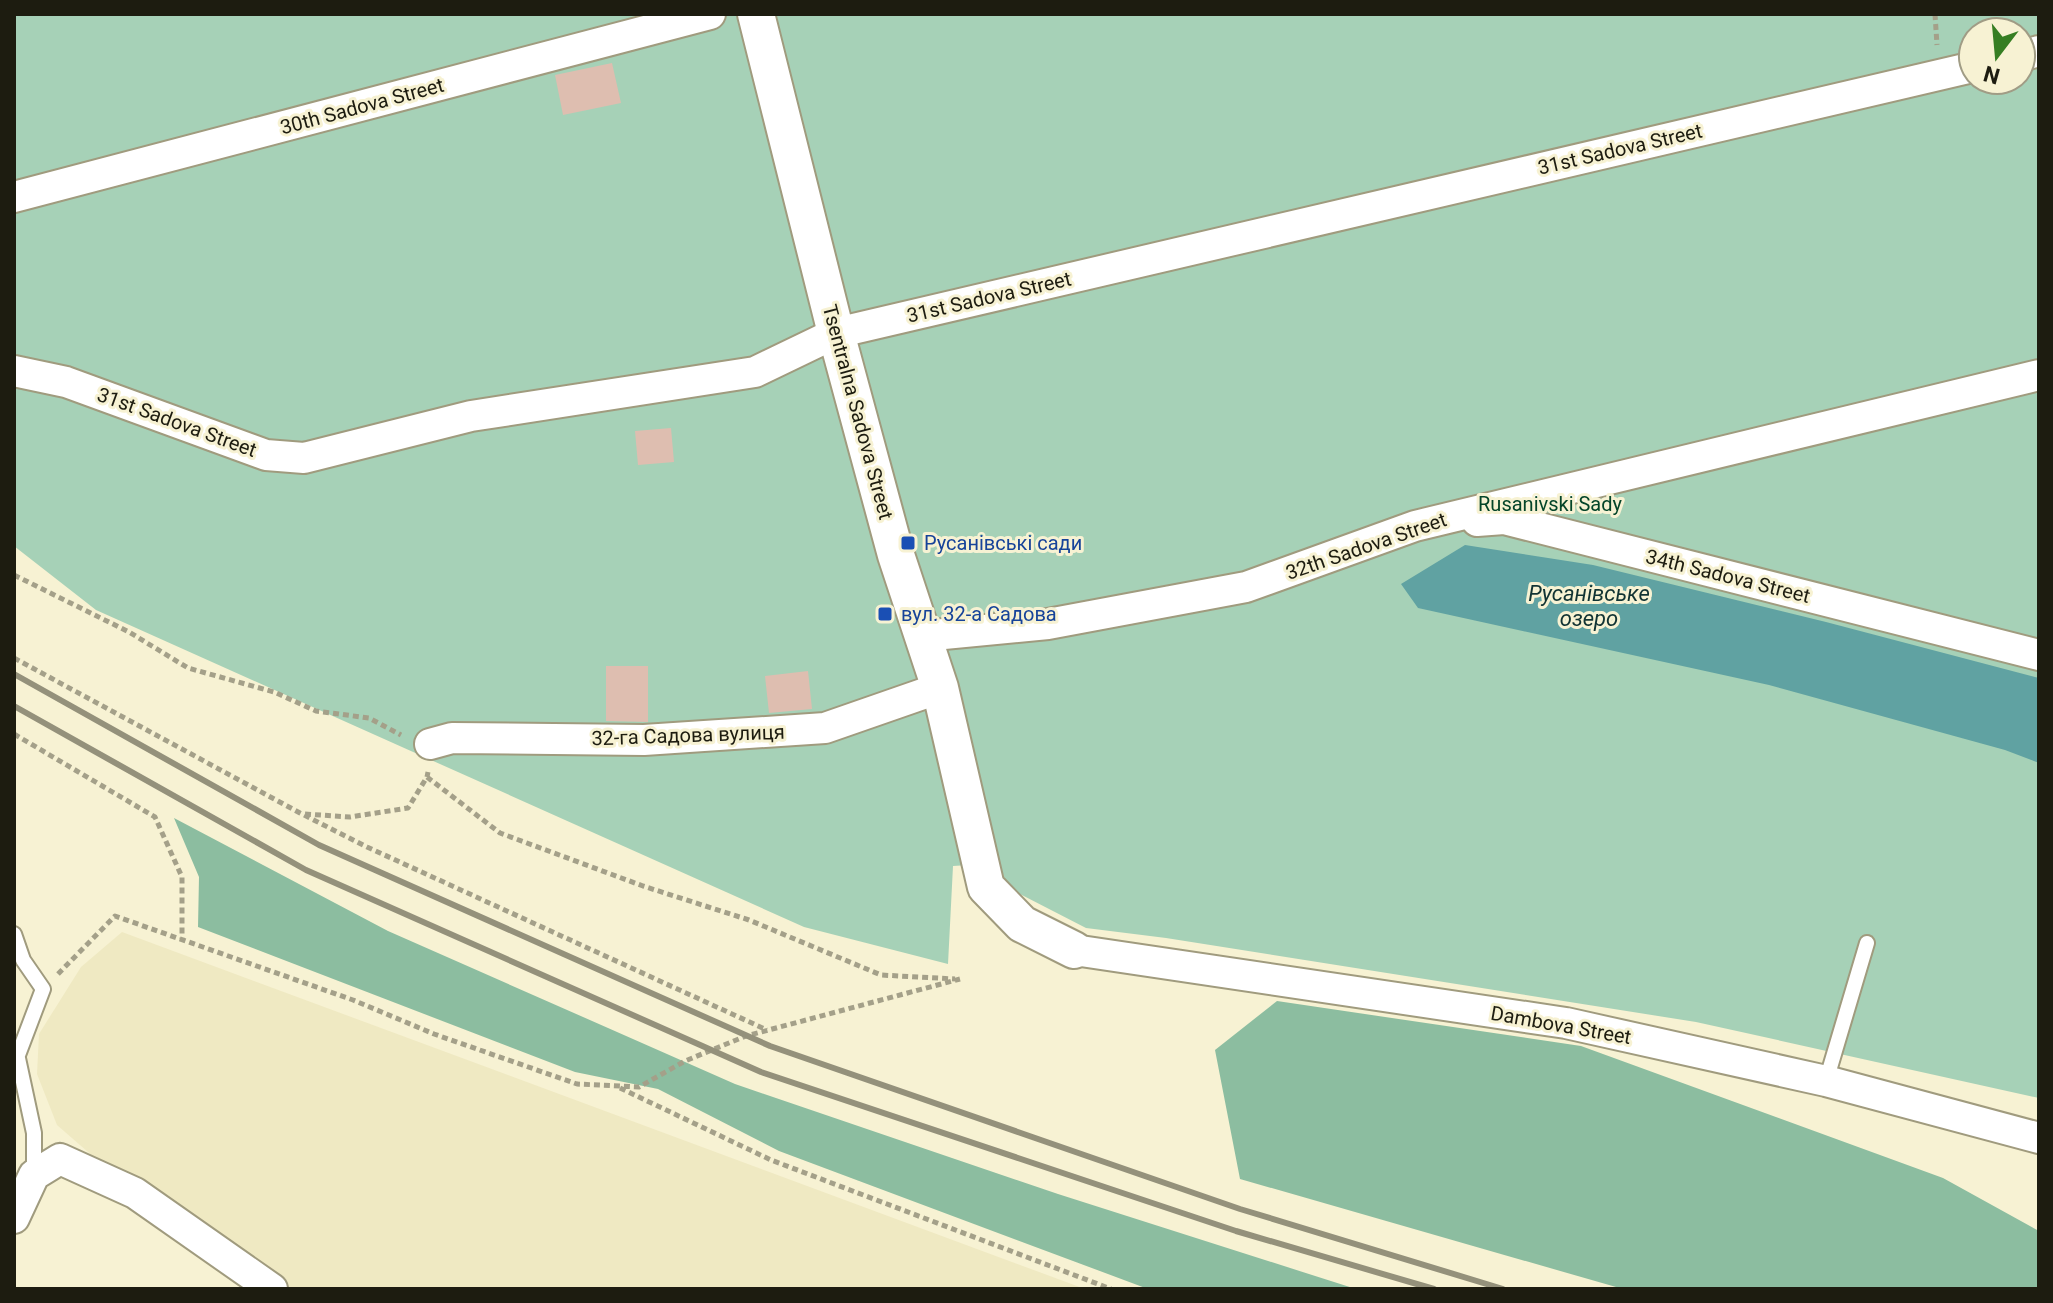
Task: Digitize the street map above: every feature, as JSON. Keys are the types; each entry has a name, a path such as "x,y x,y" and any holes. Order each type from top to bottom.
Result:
{"street":[{"name":"30th Sadova Street","path":"14,197 710,14"},
{"name":"Tsentralna Sadova Street","path":"756,14 836,333 896,555 940,688 986,887 1022,924 1074,950"},
{"name":"31st Sadova Street","path":"14,371 66,382 266,455 304,458 471,416 755,372 836,333 1957,71"},
{"name":"32th Sadova Street","path":"923,636 1048,624 1246,587 1415,526 2039,375"},
{"name":"34th Sadova Street","path":"1415,526 1504,519 2039,655"},
{"name":"32-га Садова вулиця","path":"430,744 452,738 644,740 825,728 940,688"},
{"name":"Dambova Street","path":"1074,950 1566,1023 1826,1081 2039,1138"},
{"path":"14,1218 34,1175 60,1159 135,1193 272,1289"}],"lane":[{"path":"14,934 23,960 43,989 16,1050 34,1133 34,1175"},
{"path":"1826,1081 1867,943"}],"path":[{"path":"14,575 129,632 188,668 274,692 316,711 369,718 403,736 430,744"},
{"path":"14,658 367,847 768,1030"},
{"path":"14,734 155,817 182,877 182,940"},
{"path":"43,989 115,916 577,1084 639,1087 710,1049 768,1030 960,979 881,975 749,920 643,886 500,833 427,777 408,808 350,817 300,813"},
{"path":"615,1086 771,1160 1111,1289"}],"shaded area":[{"path":"122,932 1085,1289 272,1289 135,1193 57,1125 37,1074 39,1034 81,967"}],"green space":[{"name":"Rusanivski Sady","path":"14,14 2039,14 2039,1098 1696,1022 1086,928 1008,888 999,863 953,866 948,964 804,927 96,610 14,546"},
{"path":"174,818 388,931 735,1084 1058,1194 1356,1289 1148,1289 779,1151 658,1089 575,1072 198,927 199,877"},
{"path":"1277,1001 1581,1046 1943,1178 2039,1231 2039,1289 1623,1289 1240,1179 1215,1050"}],"water":[{"name":"Русанівське озеро","path":"1465,545 1593,565 2039,678 2039,763 2005,750 1769,685 1418,608 1401,584"}],"building":[{"path":"612,63 621,103 563,115 555,75"},
{"path":"671,428 674,462 638,465 635,431"},
{"path":"606,666 648,666 648,722 606,721"},
{"path":"808,671 812,709 769,713 765,676"}],"railway":[{"path":"14,674 319,845 770,1046 1240,1209 1503,1289"},
{"path":"14,706 306,870 761,1072 1236,1231 1434,1289"}],"place":[{"name":"Русанівські сади","path":"908,543"},
{"name":"вул. 32-а Садова","path":"885,614"}]}
